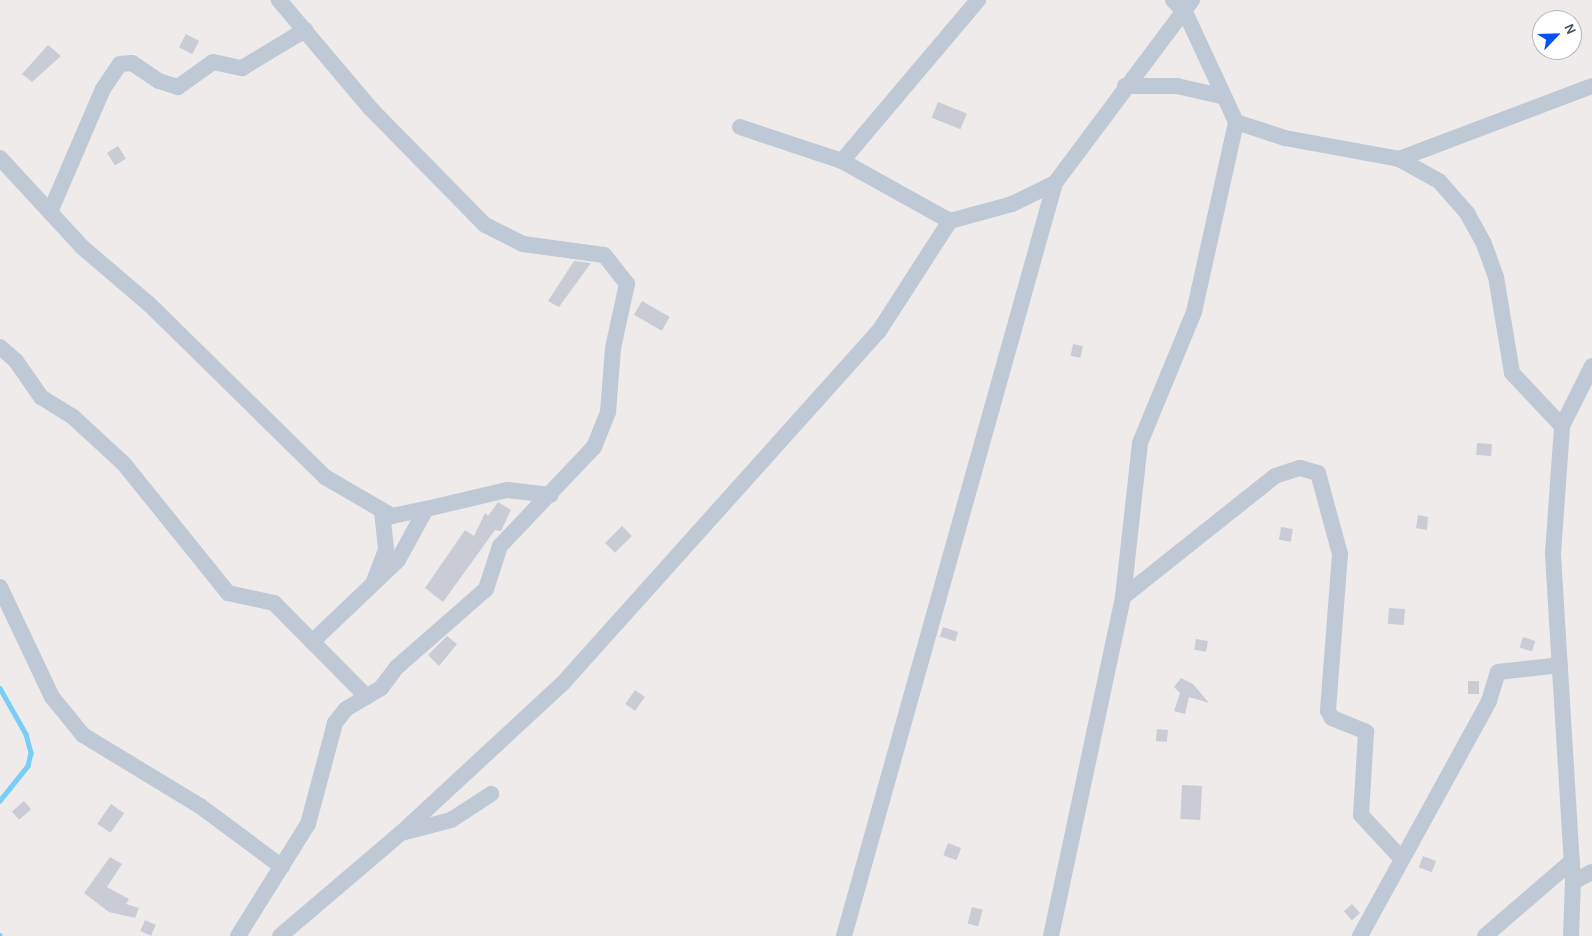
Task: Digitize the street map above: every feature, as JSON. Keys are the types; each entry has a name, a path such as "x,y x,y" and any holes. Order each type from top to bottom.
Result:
{"street":[{"path":"238,936 308,824 335,723 346,709 367,696 486,589 500,546 551,495 594,447 603,429 613,348 626,304 623,273 604,255 523,244 485,225 371,109 279,0"},
{"path":"842,161 978,0"},
{"path":"1173,0 1188,6 1221,96 1236,122 1285,138 1399,159 1439,181 1467,213 1496,276 1512,373 1562,426"},
{"path":"844,936 1055,184 1125,86 1188,6"},
{"path":"50,212 103,89 120,64 132,62 158,81 178,87 212,62 242,68 305,30"},
{"path":"1125,86 1178,86 1221,96"},
{"path":"1399,159 1592,86"},
{"path":"1051,936 1123,597 1140,443 1194,312 1236,122"},
{"path":"740,127 842,161 950,221"},
{"path":"0,158 50,212 325,477 382,511 400,516 507,490 551,495"},
{"path":"280,936 401,833 563,683 788,436 879,330 950,221 1012,204 1055,184"},
{"path":"0,347 16,361 42,397 72,416 117,457 228,593 274,603 367,696"},
{"path":"1571,936 1573,882 1553,553 1562,426 1592,366"},
{"path":"1123,597 1276,476 1300,468 1318,474 1340,554 1328,711 1332,718 1366,732 1361,815 1401,858"},
{"path":"312,642 398,560 426,509"},
{"path":"372,586 386,549 382,511"},
{"path":"0,587 52,697 83,735 200,806 282,867"},
{"path":"1360,936 1401,858 1489,701 1498,672 1560,665"},
{"path":"401,833 451,820 491,794"},
{"path":"1485,936 1572,862"},
{"path":"1573,882 1592,872"}],"building":[{"path":"186,34 199,41 192,54 179,47"},
{"path":"48,45 61,56 32,82 22,74"},
{"path":"938,102 967,114 960,129 932,118"},
{"path":"118,146 126,159 115,166 107,153"},
{"path":"574,261 591,263 559,307 548,301"},
{"path":"642,301 670,317 662,331 634,315"},
{"path":"1073,344 1083,346 1081,358 1071,356"},
{"path":"1477,443 1492,444 1491,456 1476,455"},
{"path":"498,502 511,510 501,531 495,530 443,602 425,588 465,530 474,536 485,513 488,516"},
{"path":"1418,515 1428,517 1427,530 1416,528"},
{"path":"622,526 632,536 615,553 605,543"},
{"path":"1281,527 1293,529 1291,542 1279,540"},
{"path":"1389,608 1405,609 1404,625 1388,624"},
{"path":"943,627 958,632 955,641 940,637"},
{"path":"447,636 457,644 439,666 428,655"},
{"path":"1523,637 1535,641 1532,651 1520,647"},
{"path":"1196,639 1208,641 1206,652 1194,650"},
{"path":"1181,678 1193,684 1209,703 1189,697 1185,714 1174,711 1180,693 1174,687"},
{"path":"1468,681 1479,681 1479,694 1468,694"},
{"path":"635,690 645,697 635,711 625,704"},
{"path":"1157,729 1168,730 1167,742 1156,741"},
{"path":"1182,785 1202,786 1200,820 1180,819"},
{"path":"24,801 31,809 19,820 12,811"},
{"path":"111,804 124,813 110,833 97,824"},
{"path":"948,843 961,848 956,860 943,855"},
{"path":"1423,856 1436,861 1432,872 1419,867"},
{"path":"110,857 122,864 107,887 129,899 126,904 139,908 135,918 109,912 84,893"},
{"path":"1352,904 1360,913 1352,920 1344,911"},
{"path":"972,907 983,910 978,926 968,923"},
{"path":"145,920 156,925 151,936 140,931"}],"waterway":[{"path":"0,688 26,734 31,753 28,766 0,801"}]}
